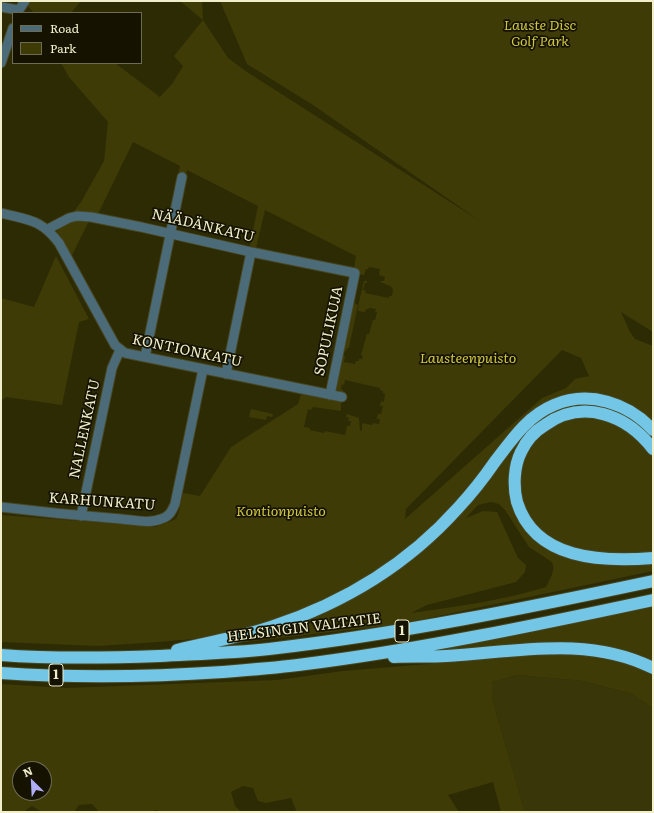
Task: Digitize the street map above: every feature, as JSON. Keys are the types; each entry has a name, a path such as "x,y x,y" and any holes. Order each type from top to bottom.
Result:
{"highway":[{"path":"146,656 271,627 305,615 334,602 384,573 425,543 477,486 520,430 536,415 553,405 576,399 591,398 604,400 632,411 653,430"},
{"path":"653,449 635,430 616,418 588,411 570,413 554,419 530,438 518,458 515,482 516,498 521,513 534,533 551,545 568,552 599,558 653,558"},
{"name":"HELSINGIN VALTATIE","path":"1,655 24,657 118,658 267,650 391,633 537,606 653,581"},
{"name":"1","path":"1,673 166,676 297,665 357,657 537,624 653,600"},
{"path":"357,657 446,656 527,649 579,649 624,655 653,668"}],"street":[{"path":"1,7 19,12 25,1"},
{"path":"1,63 12,31"},
{"path":"145,357 182,177"},
{"name":"KONTIONKATU","path":"1,213 34,221 48,229 59,243 115,345 125,353 342,397"},
{"name":"NÄÄDÄNKATU","path":"48,229 69,218 84,216 355,273"},
{"path":"226,374 251,252"},
{"name":"SOPULIKUJA","path":"330,395 355,273"},
{"name":"NALLENKATU","path":"81,516 112,368 120,350"},
{"name":"KARHUNKATU","path":"1,507 81,516 155,521 168,516 173,510 175,504 203,369"}],"shaded area":[{"path":"518,675 583,681 632,694 653,708 653,812 525,812 492,698 492,682"}],"green space":[{"path":"23,1 81,1 72,12 33,12"},
{"path":"180,1 202,1 203,20"},
{"path":"220,1 653,1 653,332 621,312 630,332 635,339 653,346 653,421 636,409 615,398 593,393 566,394 545,403 482,471 440,522 381,569 329,599 267,623 193,639 158,642 98,646 1,642 1,515 156,527 176,519 183,493 200,496 231,447 298,404 301,394 341,402 341,411 313,407 311,410 308,409 304,427 310,428 310,430 345,435 347,426 350,426 351,421 348,421 349,418 346,417 347,414 359,418 360,431 362,430 362,423 372,425 373,423 379,424 380,419 377,419 378,414 381,414 383,406 380,406 381,401 384,402 385,394 380,390 380,388 345,380 341,389 343,390 343,393 337,390 336,386 342,355 345,356 344,362 355,364 356,361 362,359 363,356 361,355 367,334 369,334 373,320 375,320 377,312 375,312 376,309 369,308 366,309 365,312 358,311 364,281 367,281 363,290 366,291 365,293 389,298 389,296 392,296 392,287 380,282 384,281 385,277 379,275 380,269 369,267 366,269 364,275 358,274 359,271 354,268 356,256 265,210 256,248 250,246 258,206 187,170 184,183 177,181 180,166 133,142 98,214 72,214 81,202 104,161 108,122 69,77 62,64 116,64 160,97 172,84 183,66 174,56 203,20 228,58 247,72 480,221 313,105 247,64","holes":["562,350 581,358 589,376 575,379 566,388 542,398 405,519 406,509"]},
{"path":"80,219 89,221 71,257 57,231 67,223"},
{"path":"56,256 89,319 79,322 62,405 6,397 1,401 1,298 34,307"},
{"path":"352,302 358,305 349,348 347,348 346,351 342,351"},
{"path":"599,403 627,413 653,435 653,443 610,412 539,423 510,483 543,545 653,562 653,571 400,624 219,645 266,632 415,556 449,526 477,495 505,454 536,419 568,404","holes":["491,502 499,504 505,510 529,547 552,562 553,571 546,587 496,600 411,613 427,605 516,582 525,572 526,565 518,558 497,512 483,511 466,518 478,505"]},
{"path":"251,409 273,414 272,417 267,416 266,420 249,417"},
{"path":"582,416 595,417 616,423 636,438 653,456 653,554 615,554 587,552 574,549 552,540 539,529 530,516 524,501 521,486 522,471 526,456 534,443 554,424"},
{"path":"653,607 653,663 612,649 445,652 444,649"},
{"path":"550,654 578,655 603,658 627,664 653,675 653,708 632,694 583,681 518,675 492,682 492,698 525,812 501,812 493,782 448,795 459,812 296,812 291,798 266,803 258,801 253,788 243,786 231,792 235,806 242,812 163,812 155,810 153,812 99,812 92,804 79,805 74,812 42,812 32,806 23,812 1,812 1,684 66,688 277,680 343,671"}],"park label":[{"name":"Lauste Disc Golf Park","path":"540,34"},
{"name":"Lausteenpuisto","path":"468,359"},
{"name":"Kontionpuisto","path":"281,512"}]}
